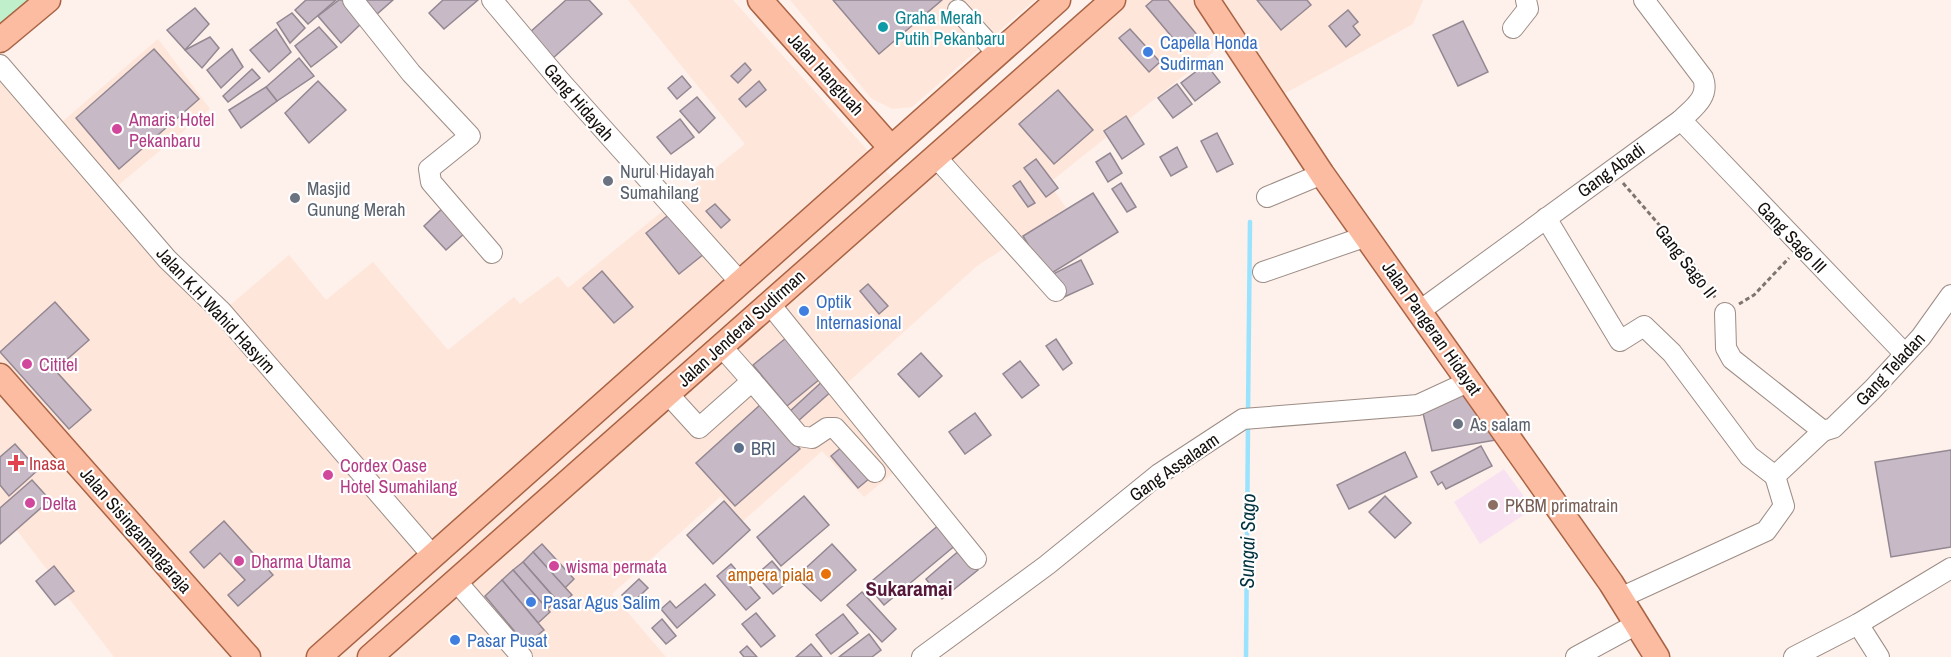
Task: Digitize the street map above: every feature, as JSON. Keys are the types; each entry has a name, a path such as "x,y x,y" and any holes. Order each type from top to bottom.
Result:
{"main road":[{"path":"0,40 48,0"},
{"name":"Jalan Hangtuah","path":"760,0 891,148"},
{"name":"Jalan Jenderal Sudirman","path":"319,657 1058,0"},
{"name":"Jalan Jenderal Sudirman","path":"370,657 1113,0"},
{"name":"Jalan Pangeran Hidayat","path":"1207,0 1322,174 1470,381 1620,598 1657,657"},
{"name":"Jalan Sisingamangaraja","path":"0,376 248,657"}],"street":[{"path":"353,0 411,73 470,136 429,170 431,182 492,253"},
{"name":"Gang Hidayah","path":"492,0 561,82 741,282"},
{"path":"1513,28 1528,9 1526,0"},
{"name":"Gang Abadi","path":"1420,310 1680,120 1701,101 1706,86 1699,71 1645,0"},
{"path":"958,10 998,54"},
{"name":"Jalan K.H Wahid Hasyim","path":"0,65 168,259 222,312 432,555"},
{"name":"Gang Sago III","path":"1680,120 1904,353"},
{"path":"935,156 1056,291"},
{"path":"1267,197 1322,174"},
{"path":"1546,218 1620,341 1644,326 1672,353 1749,456 1775,476 1784,506 1766,531 1620,598"},
{"path":"1263,272 1367,236"},
{"name":"Gang Teladan","path":"1775,476 1821,430 1833,428 1921,337 1951,295"},
{"path":"769,303 976,559"},
{"name":"Gang Sago II","path":"1725,313 1728,354 1821,430"},
{"path":"721,346 799,436 812,438 827,428 835,428 876,472"},
{"path":"668,394 699,428 752,381"},
{"name":"Gang Assalaam","path":"922,657 1047,565 1159,474 1243,419 1418,405 1470,381"},
{"path":"1794,657 1858,624 1951,568"},
{"path":"456,581 522,657"},
{"path":"1858,624 1879,657"},
{"path":"1576,657 1635,625"}],"path":[{"name":"Gang Sago II","path":"1612,170 1693,264 1725,313"},
{"path":"1725,313 1754,295 1800,246"}],"shaded area":[{"path":"628,0 733,0 893,179 1096,0 1192,0 1222,45 1049,183 1066,208 977,266 836,393 898,469 864,497 822,451 743,521 721,496 612,594 666,657 114,657 12,524 0,533 0,65 55,128 158,39 210,109 110,192 222,312 289,255 326,300 373,262 448,350 514,297 520,304 558,276 568,288 745,144"},
{"path":"790,0 1035,0 912,107 892,109 871,98"},
{"path":"1215,0 1423,0 1413,24 1278,97"},
{"name":"PKBM primatrain","path":"1504,469 1533,509 1480,544 1454,502"}],"green space":[{"path":"0,0 28,0 0,24"}],"building":[{"path":"306,0 336,0 308,24 295,10"},
{"path":"339,0 346,0 364,21 341,43 318,16"},
{"path":"364,0 393,0 376,15"},
{"path":"443,0 478,0 444,29 429,13"},
{"path":"566,0 589,0 602,14 552,59 529,33"},
{"name":"Graha Merah Putih Pekanbaru","path":"833,0 942,0 879,54"},
{"path":"1153,0 1168,0 1198,36 1182,49 1146,6"},
{"path":"1257,0 1307,0 1311,5 1281,30"},
{"path":"195,8 209,24 185,50 167,30"},
{"path":"1348,10 1358,22 1353,26 1360,35 1346,47 1329,26"},
{"path":"292,13 305,28 290,43 277,23"},
{"path":"1463,21 1488,72 1458,86 1433,35"},
{"path":"319,27 337,47 311,67 295,46"},
{"path":"276,29 291,52 269,72 250,50"},
{"path":"1130,29 1160,62 1149,72 1119,38"},
{"path":"210,37 219,48 202,68 185,50"},
{"path":"154,49 199,99 119,169 76,118"},
{"path":"232,49 243,67 221,88 207,70"},
{"path":"299,58 314,76 277,101 266,87"},
{"path":"745,63 751,70 738,83 731,76"},
{"path":"1206,64 1220,82 1195,101 1181,83"},
{"path":"252,69 260,78 228,102 223,96"},
{"path":"682,76 691,87 677,99 668,88"},
{"path":"318,81 346,110 309,143 285,113"},
{"path":"759,81 766,90 746,107 739,99"},
{"path":"1177,84 1192,104 1173,118 1158,98"},
{"path":"266,87 277,101 241,128 229,110"},
{"path":"1058,90 1093,130 1054,164 1019,124"},
{"path":"697,97 715,118 699,133 680,111"},
{"path":"1126,116 1144,144 1122,159 1104,131"},
{"path":"680,119 694,137 671,154 657,137"},
{"path":"1217,133 1233,164 1217,172 1201,141"},
{"path":"1177,147 1187,167 1171,176 1160,157"},
{"path":"1110,153 1122,173 1108,182 1096,162"},
{"path":"1036,159 1058,188 1046,197 1024,168"},
{"path":"1020,181 1035,203 1028,207 1013,186"},
{"path":"1121,183 1136,207 1127,212 1112,189"},
{"path":"1093,193 1118,232 1047,276 1023,236"},
{"path":"715,204 730,220 721,228 706,211"},
{"path":"445,206 465,233 446,250 424,226"},
{"path":"671,213 704,254 679,274 646,233"},
{"path":"1081,260 1093,284 1062,298 1051,275"},
{"path":"602,271 633,307 614,323 583,288"},
{"path":"868,284 888,306 879,314 860,291"},
{"path":"55,302 89,340 55,370 91,410 69,429 0,352"},
{"path":"786,338 820,379 787,406 753,365"},
{"path":"1056,339 1072,363 1063,370 1046,346"},
{"path":"921,353 942,376 919,397 898,374"},
{"path":"1020,361 1039,385 1022,398 1003,374"},
{"path":"825,379 834,389 797,422 788,413"},
{"path":"1463,388 1496,440 1432,451 1422,409"},
{"path":"760,405 800,449 735,506 696,463"},
{"path":"975,413 991,435 965,454 949,432"},
{"name":"Inasa","path":"15,444 38,470 9,496 0,485 0,457"},
{"path":"843,446 870,478 858,488 831,456"},
{"path":"1481,446 1492,466 1446,489 1442,482 1438,485 1431,472"},
{"path":"1951,450 1951,547 1891,557 1875,462"},
{"path":"1405,452 1417,477 1349,509 1337,485"},
{"path":"32,480 50,500 0,544 0,508"},
{"path":"804,496 829,525 781,566 757,537"},
{"path":"1385,496 1411,523 1395,538 1369,512"},
{"path":"724,501 750,530 713,564 687,535"},
{"path":"224,521 273,575 238,606 228,595 245,580 220,553 204,568 190,552"},
{"path":"940,524 957,544 884,605 867,585"},
{"name":"wisma permata","path":"542,544 574,579 565,588 533,552"},
{"name":"ampera piala","path":"832,544 856,570 821,601 796,577"},
{"path":"961,549 978,570 942,599 926,579"},
{"path":"533,552 572,595 561,605 523,562"},
{"path":"772,561 789,581 773,594 756,575"},
{"path":"523,562 557,601 547,609 513,570"},
{"path":"731,564 760,598 746,610 717,576"},
{"path":"54,566 74,591 55,605 36,581"},
{"path":"513,570 550,612 538,623 502,580"},
{"path":"639,579 648,588 631,604 622,595"},
{"path":"502,580 544,630 526,645 485,596"},
{"path":"705,584 715,595 677,628 661,609 670,601 676,608"},
{"path":"862,592 896,629 882,642 847,605"},
{"path":"756,613 775,636 761,647 742,624"},
{"path":"843,614 858,633 831,654 816,635"},
{"path":"662,619 676,636 666,644 652,628"},
{"path":"869,634 881,650 872,657 839,657"},
{"path":"811,644 822,657 796,657"},
{"path":"747,646 757,657 744,657 740,652"}],"waterway":[{"name":"Sungai Sago","path":"1248,413 1250,222"},
{"name":"Sungai Sago","path":"1246,657 1248,425"}],"place":[{"name":"Graha Merah Putih Pekanbaru","path":"883,27"},
{"name":"Capella Honda Sudirman","path":"1148,52"},
{"name":"Amaris Hotel Pekanbaru","path":"117,129"},
{"name":"Nurul Hidayah Sumahilang","path":"608,181"},
{"name":"Masjid Gunung Merah","path":"295,198"},
{"name":"Optik Internasional","path":"804,311"},
{"name":"Cititel","path":"27,364"},
{"name":"As salam","path":"1458,424"},
{"name":"BRI","path":"739,448"},
{"name":"Inasa","path":"16,463"},
{"name":"Cordex Oase Hotel Sumahilang","path":"328,475"},
{"name":"Delta","path":"30,503"},
{"name":"PKBM primatrain","path":"1493,505"},
{"name":"Dharma Utama","path":"239,561"},
{"name":"wisma permata","path":"554,566"},
{"name":"ampera piala","path":"826,574"},
{"name":"Pasar Agus Salim","path":"531,602"},
{"name":"Pasar Pusat","path":"455,640"}],"district":[{"name":"Sukaramai","path":"909,588"}]}
